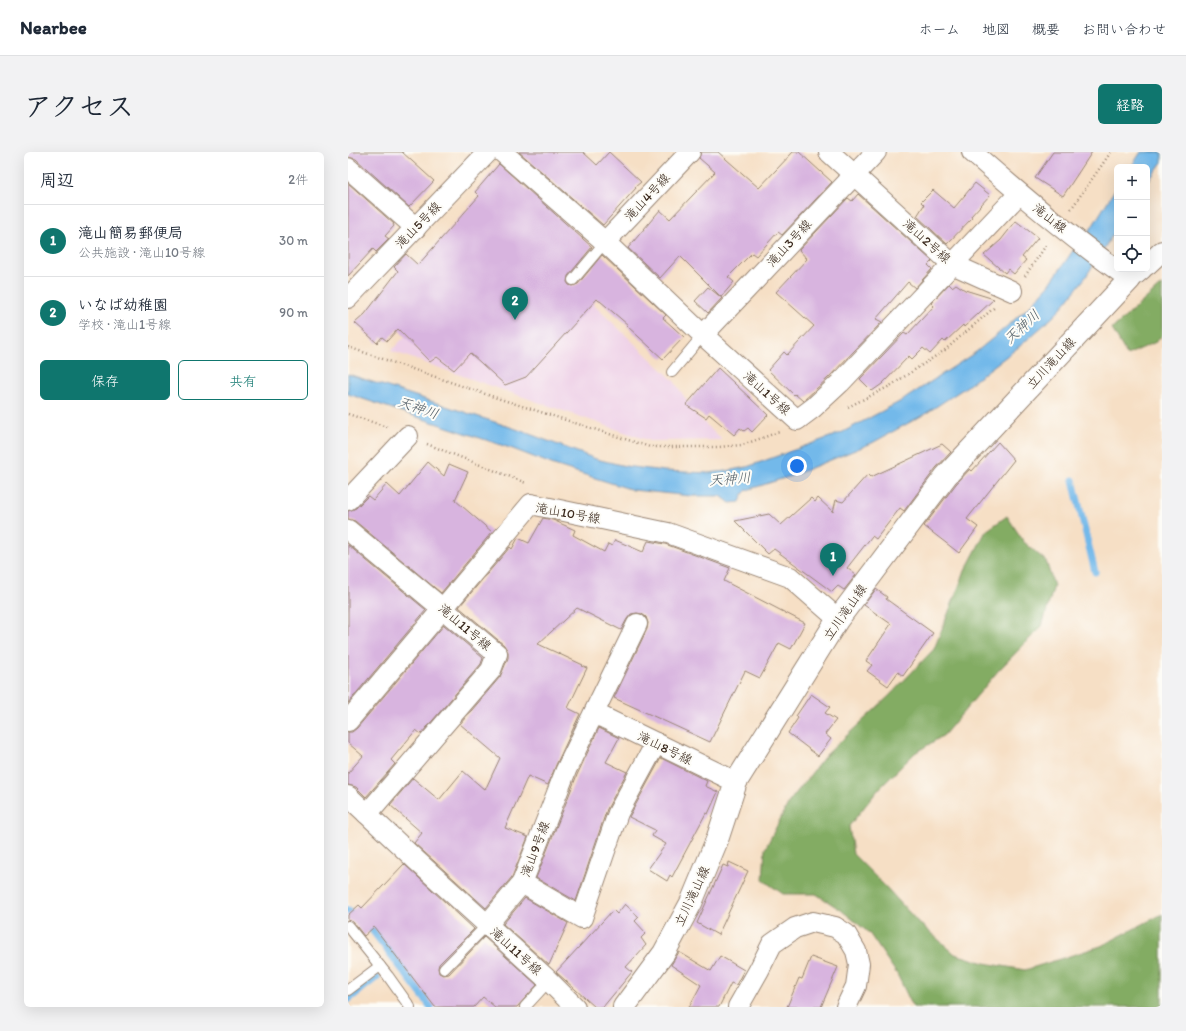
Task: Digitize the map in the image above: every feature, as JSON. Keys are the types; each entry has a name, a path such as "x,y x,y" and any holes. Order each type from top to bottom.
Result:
{"street":[{"name":"滝山5号線","path":"348,298 488,152"},
{"name":"滝山1号線","path":"502,152 605,242 797,420 813,408 840,383 1019,194"},
{"name":"滝山4号線","path":"605,242 690,152"},
{"name":"滝山2号線","path":"829,152 952,264 1012,291"},
{"name":"滝山3号線","path":"703,334 876,152"},
{"name":"滝山線","path":"972,152 1019,194 1104,261 1136,274"},
{"path":"348,168 416,228"},
{"path":"1150,262 1162,251"},
{"name":"立川滝山線","path":"624,1007 664,953 691,903 717,840 736,782 838,619 946,476 1136,274"},
{"path":"348,500 408,436"},
{"name":"滝山10号線","path":"348,720 531,504 668,533 790,577 838,619"},
{"name":"滝山11号線","path":"348,530 497,654 491,670 367,814"},
{"name":"滝山9号線","path":"637,624 566,770 522,883 582,918 618,813 656,744"},
{"name":"滝山8号線","path":"594,713 736,782"},
{"name":"滝山11号線","path":"348,796 549,981 575,1007"},
{"path":"488,925 522,883"},
{"path":"738,1007 772,944 795,928 813,922 835,927 846,934 856,951 859,964 856,986 846,1007"}],"lane":[{"path":"574,280 605,242"},
{"path":"672,372 703,334"},
{"path":"444,969 488,925"},
{"path":"348,926 410,1007"},
{"path":"348,990 380,966"},
{"path":"525,1007 549,981"}],"path":[{"path":"847,407 890,386 945,350 1012,291 1066,231 1111,152"},
{"path":"348,347 498,398 650,447 719,447 742,445 766,438 784,430 797,420"},
{"path":"348,414 388,427 453,456 530,484"}],"shaded area":[{"path":"507,229 578,290 674,381 696,415 722,440 650,441 391,351"}],"green space":[{"path":"1162,285 1162,335 1156,342 1127,355 1112,329"},
{"path":"1007,516 1024,542 1046,561 1054,586 1042,626 998,671 944,735 915,753 878,790 849,826 853,854 917,921 955,954 985,963 1025,970 1101,946 1162,914 1162,1007 913,1007 897,974 869,933 841,910 816,894 783,894 763,880 765,849 789,802 825,756 889,696 934,649 965,571 986,531"}],"water":[{"path":"1141,152 1162,152 1162,162 1150,179 1150,164 1133,164"},
{"name":"天神川","path":"1114,191 1114,233 1085,278 1066,302 1054,316 1020,346 966,387 925,414 872,443 794,475 747,490 743,494 740,502 730,503 721,496 691,496 633,490 554,465 513,449 348,394 348,374 516,429 596,459 625,466 664,471 708,473 747,467 841,433 903,400 976,352 1030,306 1049,285 1092,227"}],"building":[{"path":"348,152 402,152 434,181 409,207 356,159 348,157"},
{"path":"519,152 583,152 597,165 609,152 641,182 603,225"},
{"path":"701,152 718,152 759,188 793,152 799,152 832,182 782,235 778,232 756,256 752,253 728,277 734,282 721,297 680,256 660,278 628,248 660,210 670,219 715,172 699,158"},
{"path":"1053,152 1092,152 1063,196 1035,178"},
{"path":"499,164 592,247 568,276 567,282 569,285 572,286 578,284 602,255 666,315 663,318 684,337 663,359 627,326 628,325 597,299 526,377 505,385 470,353 454,370 437,357 430,362 398,329 387,341 382,337 377,343 355,323 365,314 398,271 394,267 406,254 418,265 479,196 475,192"},
{"path":"348,183 394,224 394,226 385,236 389,239 376,252 373,249 348,276"},
{"path":"975,183 990,195 971,216 972,218 947,244 917,216 924,205 921,202 933,190 954,208"},
{"path":"858,194 932,261 928,265 932,269 915,288 908,282 876,319 882,322 828,378 803,401 795,394 794,395 768,370 784,352 787,355 814,326 776,292 807,259 799,250 848,198 852,201"},
{"path":"1016,221 1038,238 1022,257 1026,260 1014,274 1008,269 1005,273 984,255 1001,240"},
{"path":"949,284 952,287 956,284 965,290 994,299 964,327 963,325 945,342 943,340 930,354 923,348 912,359 909,356 882,384 872,391 860,379 904,333 907,335 934,306 931,303"},
{"path":"708,287 722,298 708,313 695,301"},
{"path":"718,368 768,415 752,432 748,428 744,431 740,428 734,435 709,414 706,418 686,405"},
{"path":"998,442 1014,460 967,519 978,527 959,553 924,526 956,484 970,469 972,471"},
{"path":"942,444 951,452 936,468 904,511 900,508 876,539 872,536 847,568 856,575 844,590 838,586 832,592 774,549 768,554 735,521 769,514 781,525 811,498 815,502 818,498 833,512 836,500 843,502 868,474 871,477"},
{"path":"428,462 444,476 449,464 468,472 455,500 492,532 441,593 355,521 348,519 348,511 356,508 368,496 373,500 387,484 400,496"},
{"path":"543,518 553,520 575,530 573,535 604,552 608,544 612,546 615,540 643,552 648,541 665,544 730,568 724,581 805,623 791,649 779,643 760,678 745,671 710,742 614,698 647,629 648,623 646,617 637,613 631,614 621,630 577,608 538,644 587,668 568,708 580,714 548,785 528,776 505,828 528,837 512,877 486,908 414,843 422,833 390,805 413,778 439,800 463,771 485,790 500,758 460,724 500,677 508,658 508,652 504,645 459,607 510,547 512,549 518,538 529,543"},
{"path":"348,545 426,610 348,703"},
{"path":"876,589 887,597 886,599 933,633 903,676 898,672 888,686 867,671 872,665 866,661 891,624 864,605"},
{"path":"444,625 483,658 481,664 421,734 416,730 391,760 395,764 366,797 356,787 348,785 348,773 363,756 348,743 348,732 352,732 357,728"},
{"path":"811,694 830,707 825,713 836,720 825,734 831,739 818,756 788,733 798,718 796,716"},
{"path":"599,728 619,738 606,762 627,772 607,809 576,901 536,878 577,775"},
{"path":"661,758 707,781 705,786 718,792 708,814 706,813 672,877 670,875 667,881 648,869 666,844 652,836 655,830 629,817"},
{"path":"729,862 748,871 718,935 697,923 723,865 728,867"},
{"path":"404,864 474,929 439,964 439,973 443,975 449,974 484,937 537,985 517,1007 495,1007 483,997 474,1007 435,1007 374,927 364,936 353,922 348,920 348,915 359,905 362,908"},
{"path":"525,898 568,923 549,965 503,924"},
{"path":"625,904 639,917 635,921 646,933 641,938 646,945 626,967 632,972 603,1007 595,1007 556,972 613,910 617,914"},
{"path":"679,952 711,971 720,956 744,970 736,985 731,983 719,1007 689,1007 701,985 671,965"},
{"path":"811,957 838,967 821,1007 787,1007 799,978 802,979"}],"waterway":[{"path":"1073,480 1095,572"},
{"path":"348,910 356,920"},
{"path":"371,919 372,930 431,1007"},
{"path":"348,1000 377,977"}],"place":[{"name":"いなば幼稚園","path":"515,320"},
{"name":"滝山簡易郵便局","path":"833,576"}]}
